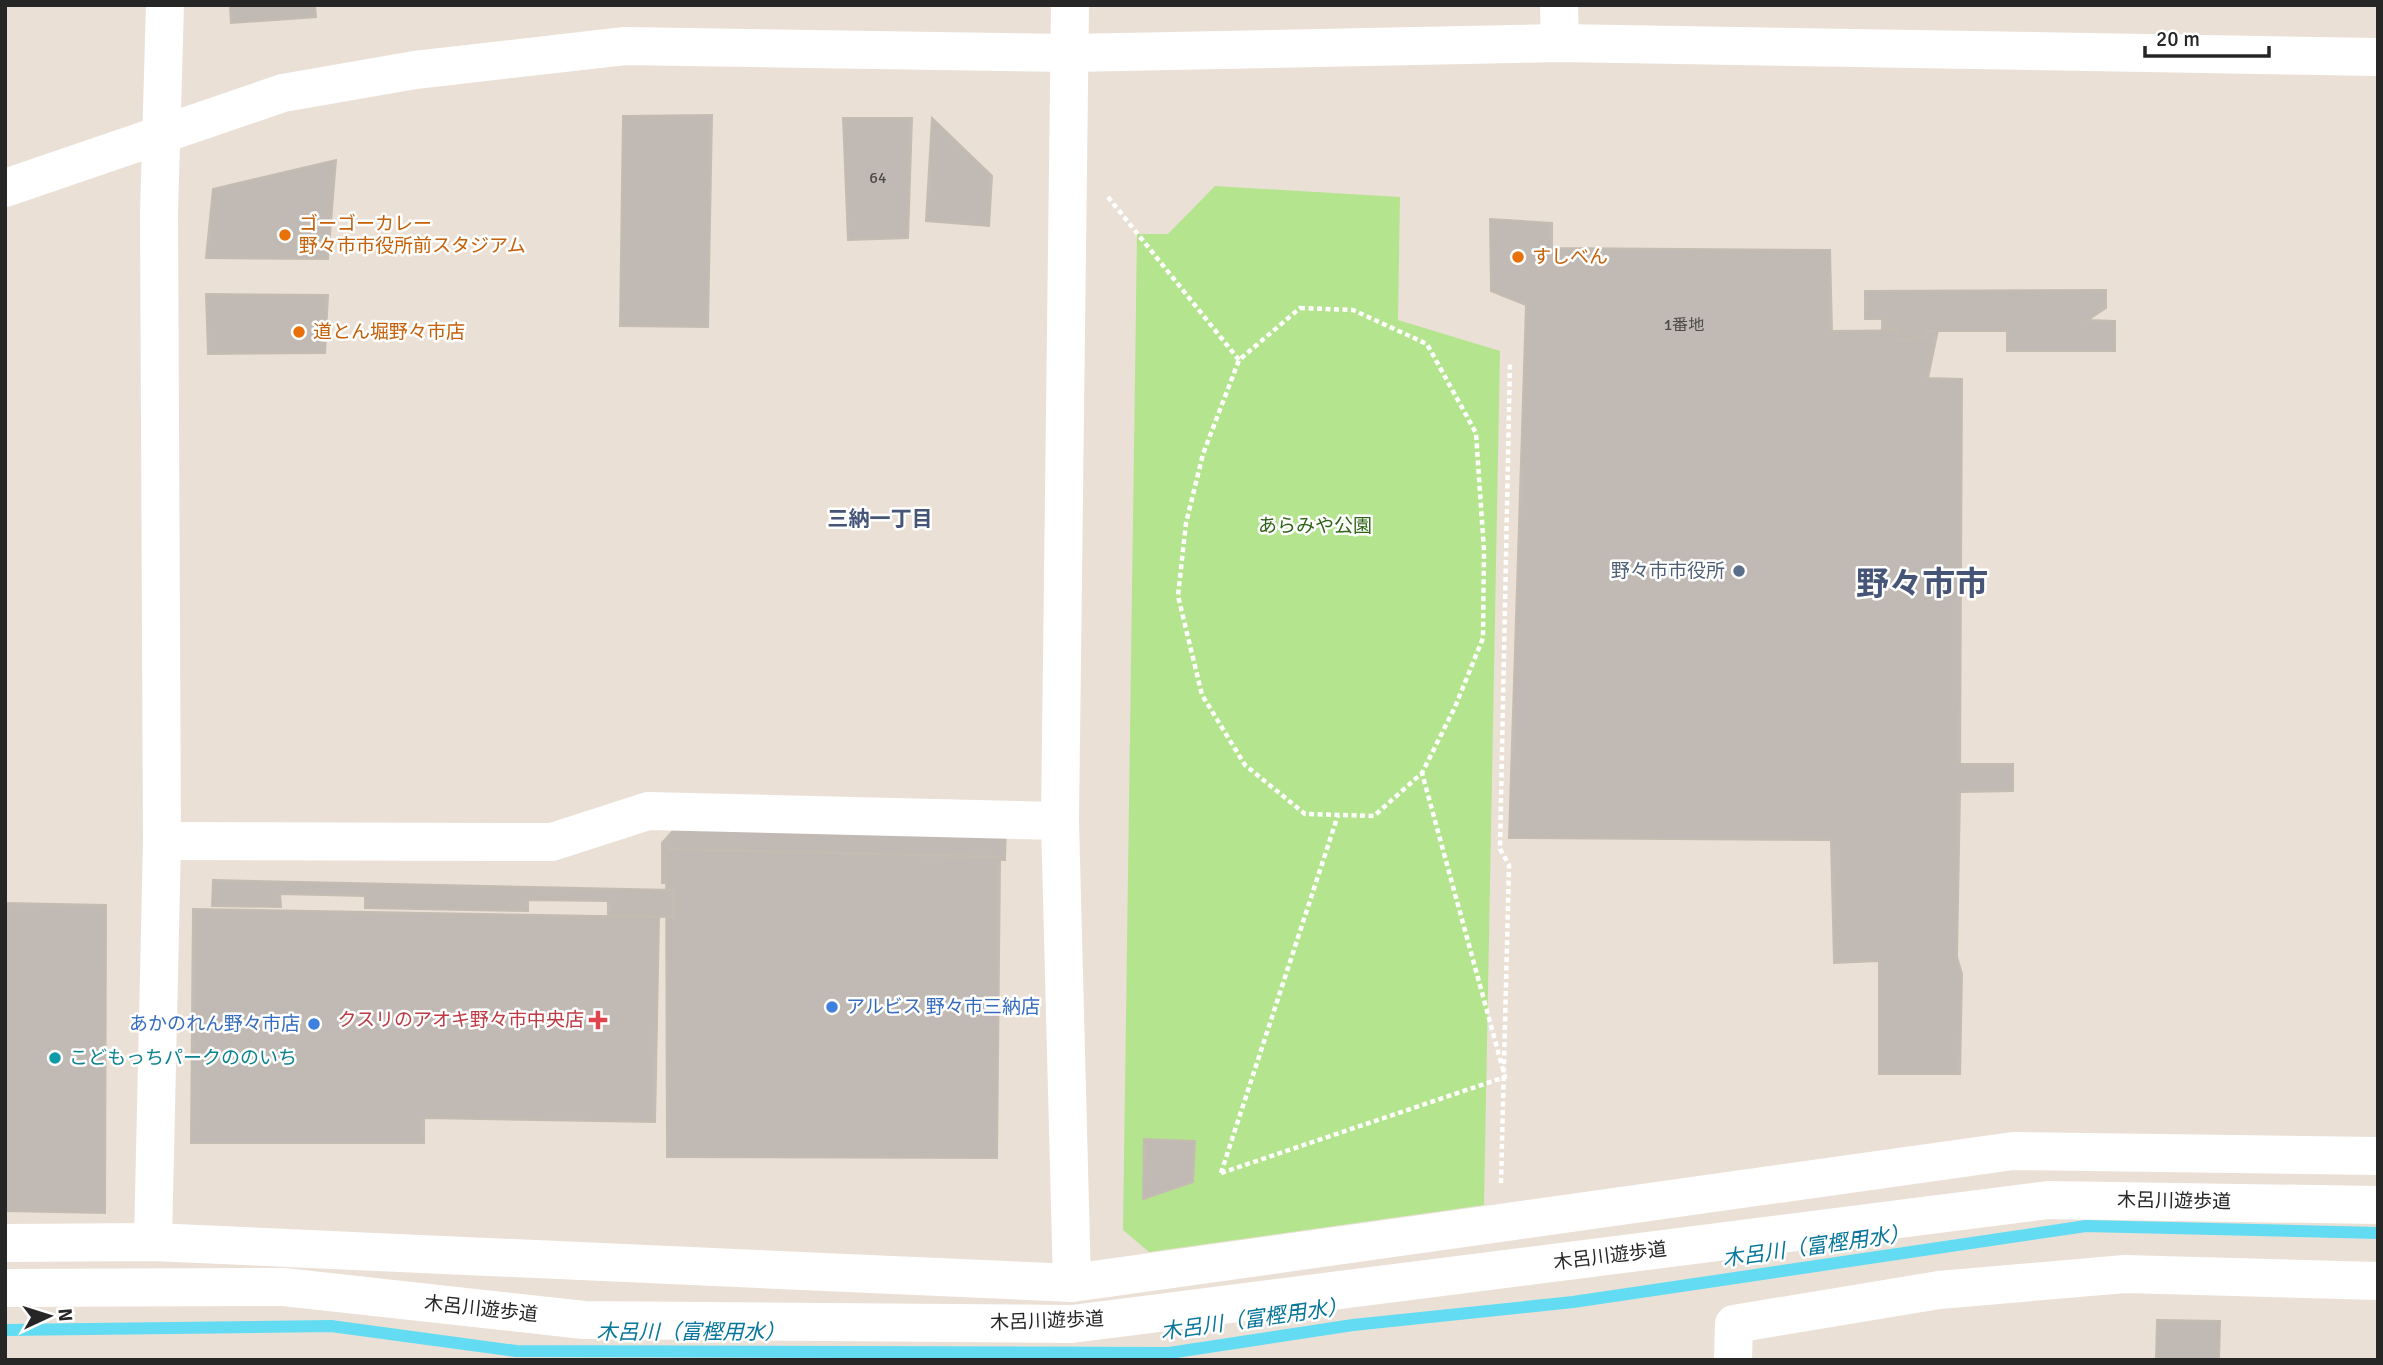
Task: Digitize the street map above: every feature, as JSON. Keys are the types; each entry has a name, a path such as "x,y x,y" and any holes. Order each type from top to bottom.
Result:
{"street":[{"path":"153,1242 162,841 159,226 165,5"},
{"path":"1070,5 1060,821 1072,1283"},
{"path":"1559,5 1560,43"},
{"path":"5,188 283,93 415,70 625,46 1071,53 1560,43 2378,57"},
{"path":"162,841 552,842 648,811 1060,821"},
{"path":"5,1243 153,1242 1072,1283 2013,1151 2378,1156"},
{"name":"木呂川遊歩道","path":"5,1288 284,1287 584,1320 1072,1324 2048,1200 2378,1205"},
{"path":"1733,1360 1734,1324 1939,1290 2125,1274 2378,1281"}],"path":[{"path":"1069,149 1239,360"},
{"path":"1300,308 1353,310 1427,344 1476,433 1484,551 1483,638 1455,707 1422,773 1374,816 1305,814 1245,765 1202,695 1178,596 1186,523 1203,454 1239,360 1300,308"},
{"path":"1500,1223 1509,865 1500,849 1510,361"},
{"path":"1422,773 1505,1077"},
{"path":"1338,815 1221,1173 1505,1077"}],"green space":[{"name":"あらみや公園","path":"1215,186 1400,197 1398,320 1500,351 1484,1205 1149,1252 1123,1230 1137,234 1168,234"}],"building":[{"path":"230,5 315,5 316,17 231,23"},
{"path":"712,115 708,327 620,326 623,116"},
{"path":"843,118 912,118 908,238 848,240"},
{"path":"932,118 992,176 989,226 926,221"},
{"path":"336,160 328,259 206,258 213,189"},
{"name":"野々市市役所","path":"1490,219 1552,223 1552,248 1830,250 1832,331 1938,330 1928,378 1962,379 1960,764 2013,764 2013,791 1960,792 1957,957 1962,974 1960,1074 1879,1074 1879,961 1834,963 1831,840 1509,838 1526,305 1491,291"},
{"path":"2106,290 2106,308 2088,320 2115,321 2115,351 2007,351 2007,331 1927,331 1926,336 1898,341 1898,329 1882,329 1882,319 1865,319 1865,291"},
{"path":"206,294 328,295 325,353 208,354"},
{"path":"1006,824 1005,860 684,857 684,883 662,883 662,843 678,825"},
{"name":"アルビス 野々市三納店","path":"666,849 1000,857 997,1158 667,1157"},
{"path":"213,880 673,890 673,917 608,916 608,901 528,900 528,911 365,908 365,896 280,894 281,907 212,906"},
{"name":"こどもっちパークののいち","path":"5,903 106,905 105,1213 5,1211"},
{"path":"193,909 659,917 655,1122 424,1118 424,1143 191,1143"},
{"path":"1144,1139 1195,1141 1193,1182 1143,1199"},
{"path":"2157,1320 2220,1321 2219,1360 2156,1360"}],"waterway":[{"name":"木呂川（富樫用水）","path":"5,1330 331,1326 516,1351 1169,1353 1353,1325 1573,1302 2086,1226 2378,1233"}],"place":[{"name":"ゴーゴーカレー 野々市市役所前スタジアム","path":"285,235"},
{"name":"すしべん","path":"1518,257"},
{"name":"道とん堀野々市店","path":"299,332"},
{"name":"野々市市役所","path":"1739,571"},
{"name":"アルビス 野々市三納店","path":"832,1007"},
{"name":"クスリのアオキ野々市中央店","path":"598,1020"},
{"name":"あかのれん野々市店","path":"314,1024"},
{"name":"こどもっちパークののいち","path":"55,1058"}],"district":[{"name":"三納一丁目","path":"880,519"},
{"name":"野々市市","path":"1922,584"}]}
